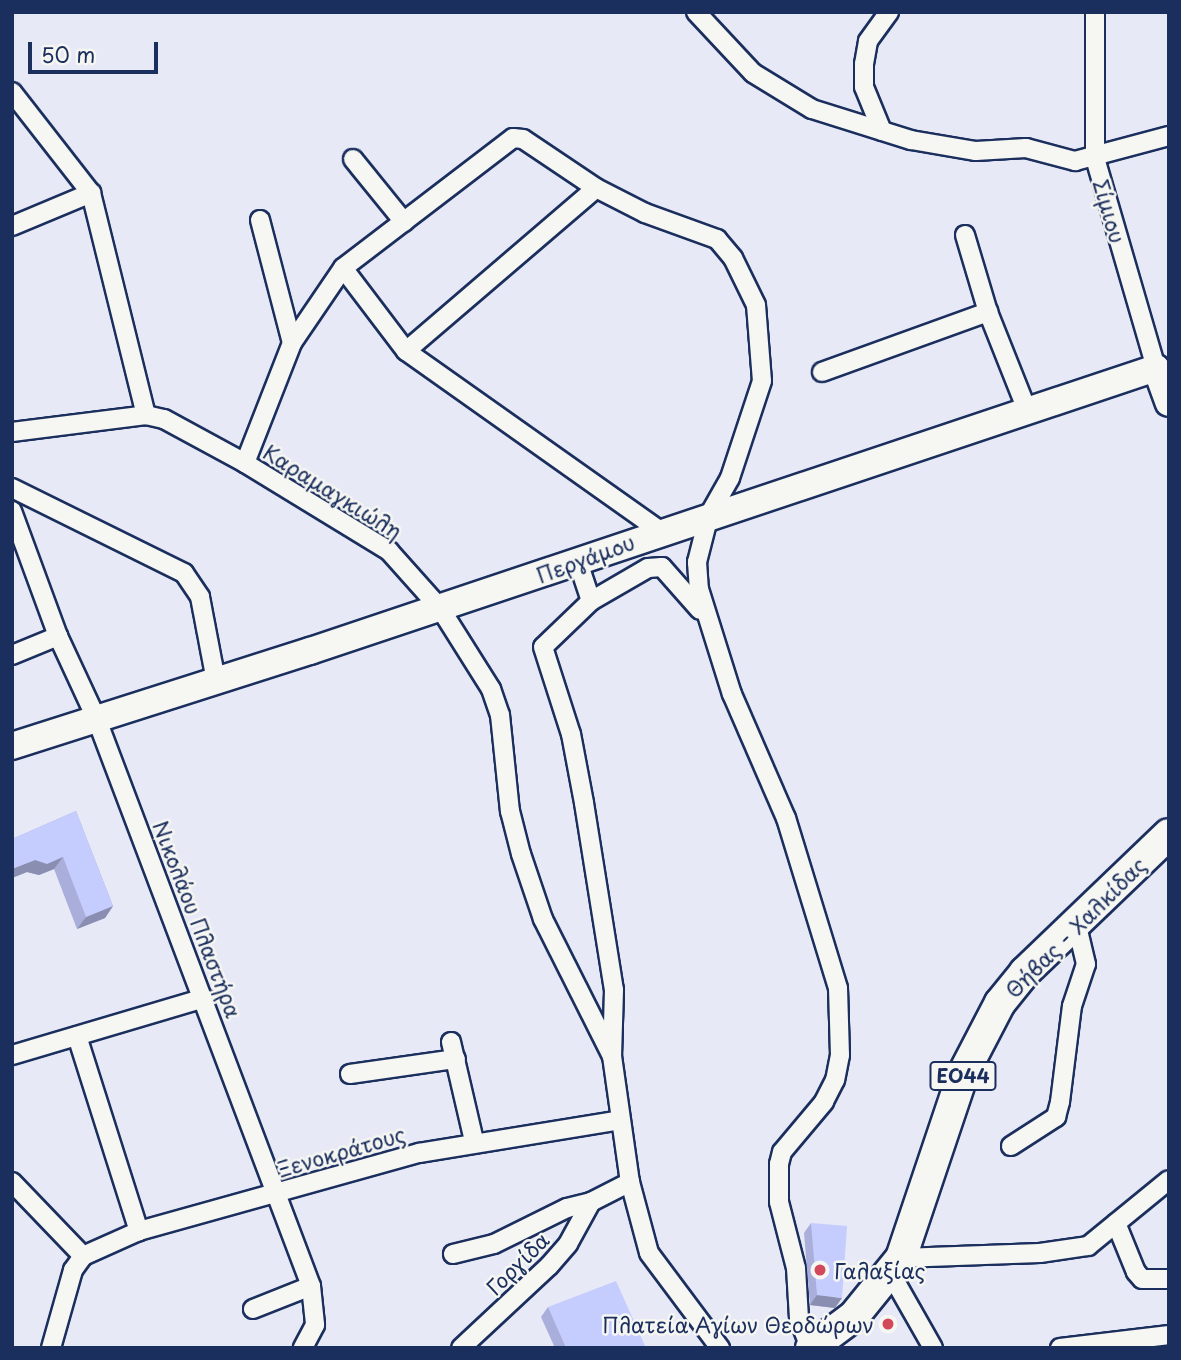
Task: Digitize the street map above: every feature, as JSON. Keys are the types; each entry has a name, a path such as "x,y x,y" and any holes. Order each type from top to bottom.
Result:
{"main road":[{"name":"Θήβας - Χαλκίδας","path":"811,1348 854,1316 896,1266 964,1074 984,1030 1025,972 1169,834"}],"street":[{"path":"696,12 710,19 753,73 798,101 882,131 954,148 1026,148 1074,161 1095,158 1169,136"},
{"path":"882,131 864,87 864,64 867,41 889,12"},
{"name":"Σίμιου","path":"1095,12 1095,158 1156,368 1169,402"},
{"path":"12,92 91,193 146,415 12,432"},
{"path":"246,463 292,343 343,268 513,138 523,139 596,188 645,213 717,239 733,258 756,305 762,381 730,478 709,515 697,562 707,618 732,694 786,818 838,988 840,1055 835,1080 824,1102 782,1152 779,1164 779,1202 796,1268 799,1319 811,1348"},
{"path":"353,159 404,222"},
{"path":"406,351 596,188"},
{"path":"12,226 91,193"},
{"path":"260,220 292,343"},
{"path":"965,236 988,312 1027,410"},
{"path":"343,268 406,351 660,531"},
{"path":"822,372 988,312"},
{"name":"Περγάμου","path":"12,746 440,608 709,515 796,491 1156,368"},
{"name":"Καραμαγκιώλη","path":"146,415 164,419 246,463 389,551 440,608 496,702 506,745 510,811 521,854 543,919 612,1056"},
{"path":"12,488 184,573 200,597 216,681"},
{"name":"Νικολάου Πλαστήρα","path":"12,511 58,636 97,720 204,998 273,1194 311,1286 315,1325 303,1348"},
{"path":"578,562 591,601"},
{"path":"707,618 662,567 648,568 591,601 543,647 571,734 584,803 614,990 612,1056 630,1182 649,1253 720,1348"},
{"path":"12,655 58,636"},
{"path":"1011,1146 1056,1117 1072,1006 1086,964 1076,922"},
{"path":"12,1055 204,998"},
{"path":"77,1035 139,1231"},
{"path":"350,1074 453,1050 474,1141"},
{"name":"Ξενοκράτους","path":"83,1256 139,1231 474,1141 620,1120"},
{"path":"933,1348 896,1266 1071,1250 1088,1246 1169,1180"},
{"path":"12,1182 83,1256 73,1270 51,1348"},
{"path":"453,1254 514,1236 567,1208 591,1202 630,1182"},
{"name":"Γοργίδα","path":"461,1348 549,1266 568,1244 591,1202"},
{"path":"1116,1223 1136,1272 1142,1279 1169,1279"},
{"path":"253,1309 311,1286"},
{"path":"1060,1348 1157,1340"}],"building":[{"path":"76,811 113,906 86,917 63,857 47,864 35,860 12,869 12,839"},
{"path":"811,1223 847,1226 842,1298 817,1295"},
{"path":"616,1281 646,1348 566,1348 548,1307"}],"place":[{"name":"Γαλαξίας","path":"820,1270"},
{"name":"Πλατεία Αγίων Θεοδώρων","path":"888,1324"}]}
